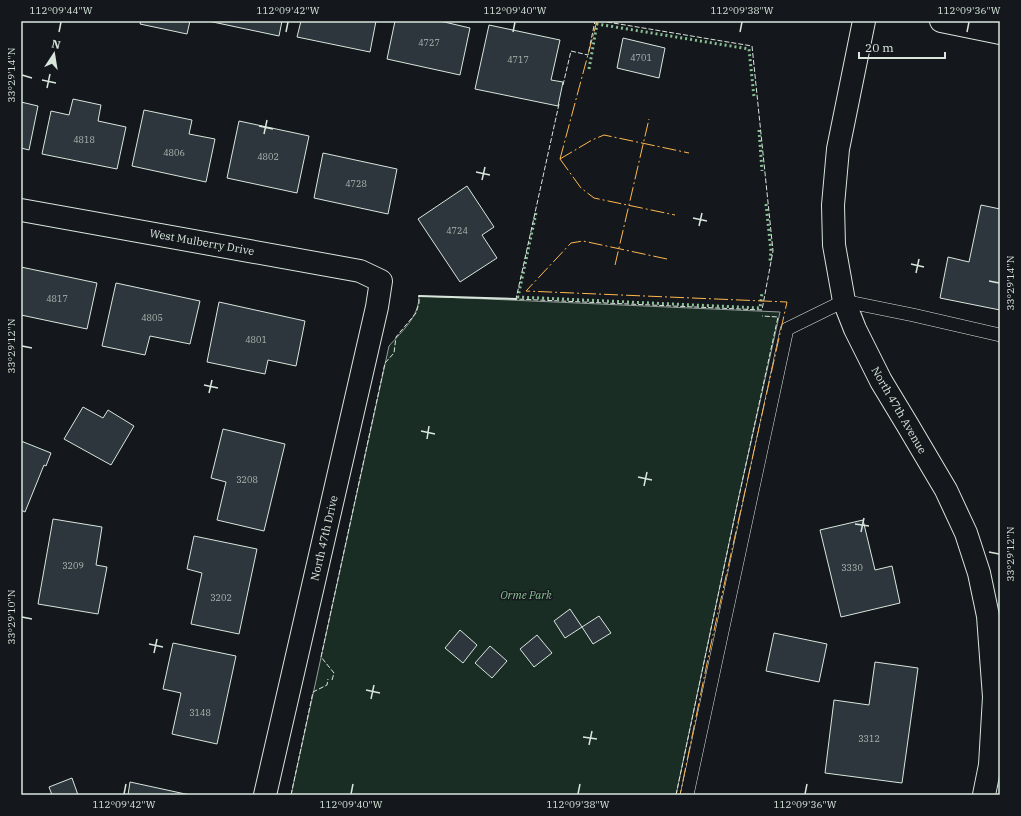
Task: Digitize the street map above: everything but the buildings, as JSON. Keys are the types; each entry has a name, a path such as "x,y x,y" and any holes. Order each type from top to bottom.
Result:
{"street":[{"name":"North 47th Avenue","path":"864,21 838,149 834,205 834,245 844,301 855,329 881,381 946,490 966,533 979,573 988,616 994,697 990,765 984,795"},
{"path":"941,21 1000,33"},
{"name":"West Mulberry Drive","path":"21,210 360,271 380,282"},
{"name":"North 47th Drive","path":"265,795 377,307 380,282"}],"lane":[{"path":"687,795 787,329 844,301 1000,335"}],"green space":[{"name":"Orme Park","path":"419,296 780,312 739,496 676,795 291,795 389,346 413,317 418,304"}],"hedge":[{"path":"589,69 597,24 749,49 754,97"},
{"path":"759,130 762,171"},
{"path":"766,204 771,251 770,261"},
{"path":"536,213 518,297 760,308 762,293"}],"fence":[{"path":"563,85 571,51 588,55 595,21"},
{"path":"559,104 516,299 762,310 773,251 752,46 601,21"},
{"path":"332,680 334,673 321,657 385,363 394,353 396,337 416,313 419,303 419,296"},
{"path":"676,795 778,317 762,316"},
{"path":"291,795 313,692 327,685 328,679"}],"wall":[{"path":"419,296 516,299"}],"power":[{"path":"560,159 597,21"},
{"path":"615,265 649,119"},
{"path":"560,159 592,140 604,135 689,153"},
{"path":"560,159 581,188 594,198 675,215"},
{"path":"667,259 583,241 571,243 526,291 787,302 711,644 680,795"}]}
